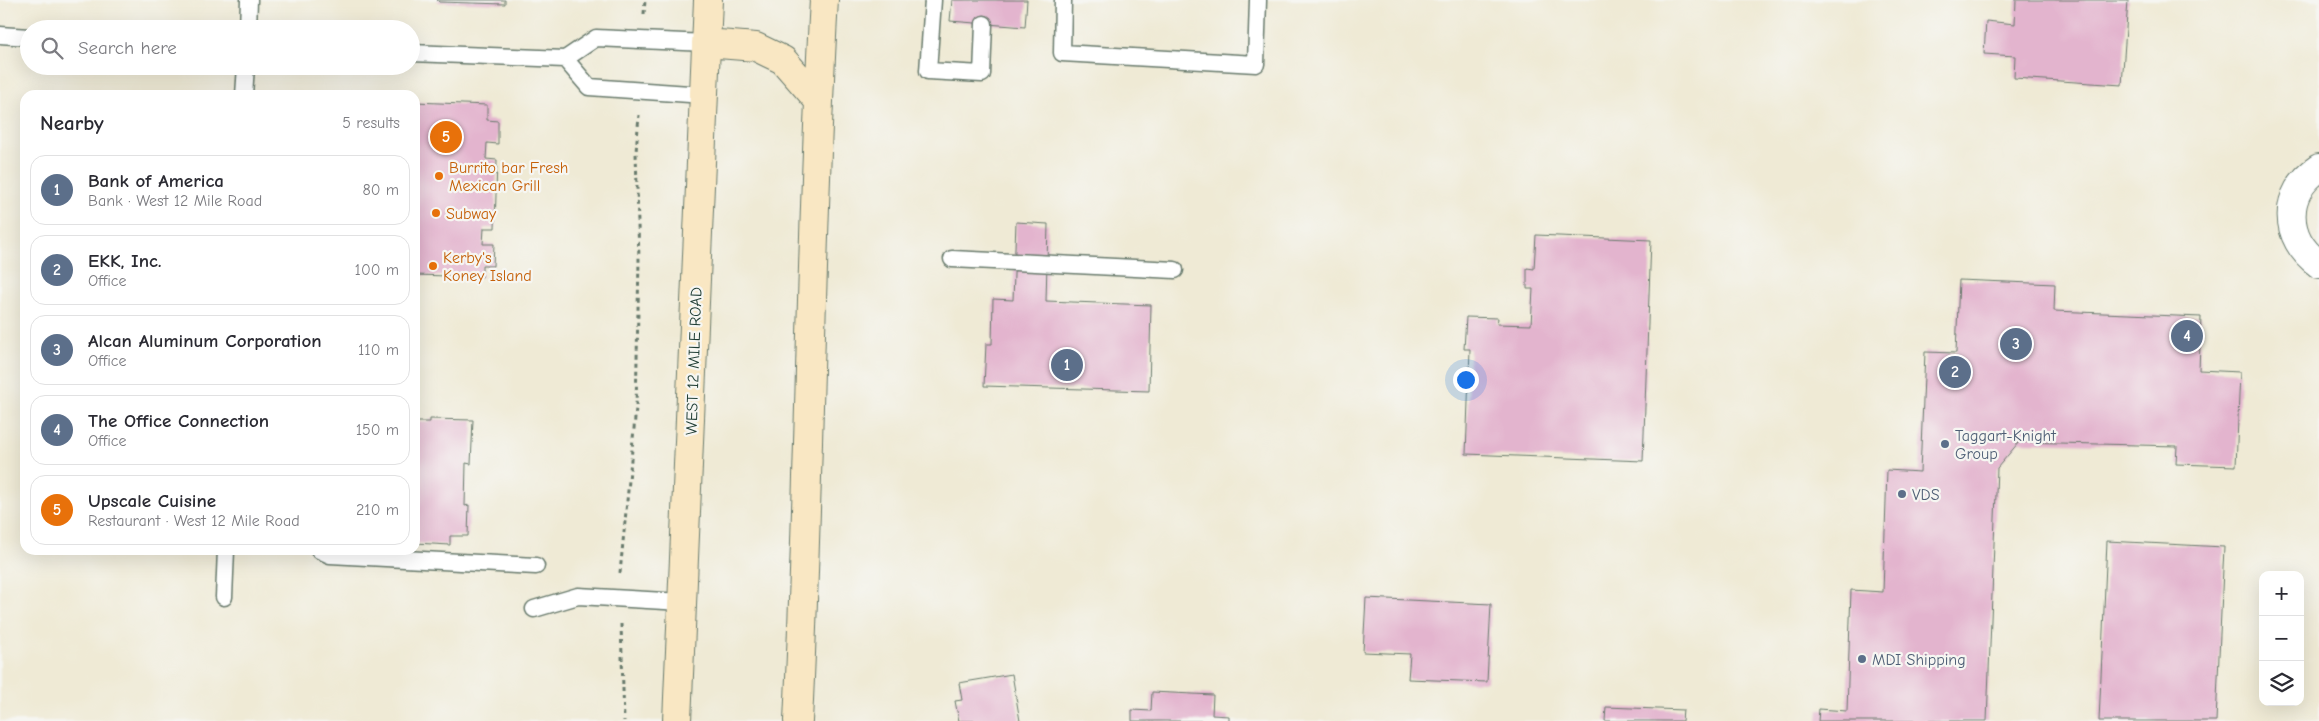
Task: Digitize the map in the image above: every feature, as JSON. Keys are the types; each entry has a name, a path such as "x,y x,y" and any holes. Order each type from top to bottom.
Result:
{"main road":[{"name":"WEST 12 MILE ROAD","path":"677,721 708,0"},
{"path":"798,721 807,494 818,100 824,0"},
{"path":"706,43 756,47 783,60 818,100"}],"street":[{"path":"2319,168 2309,175 2296,193 2291,215 2295,237 2307,255 2319,264"}],"lane":[{"path":"248,20 249,0"},
{"path":"933,0 928,71 982,74 984,24"},
{"path":"1063,0 1062,53 1256,64 1258,0"},
{"path":"0,35 20,36"},
{"path":"420,53 565,59 596,38 706,43"},
{"path":"565,59 589,87 704,95"},
{"path":"244,90 245,75"},
{"path":"952,259 1175,270"},
{"path":"224,597 226,555"},
{"path":"330,555 536,566"},
{"path":"534,609 578,596 682,602"}],"path":[{"path":"643,41 645,0"},
{"path":"624,721 620,599 638,381 639,260 636,152 641,91"}],"building":[{"path":"437,0 505,0 505,4 439,2"},
{"path":"952,0 1027,0 1025,27 950,21"},
{"path":"2016,0 2128,0 2122,85 2014,78 2015,56 1984,54 1986,21 2015,24"},
{"path":"420,102 487,105 487,120 498,121 498,144 487,143 486,159 497,160 495,228 484,228 483,244 494,244 493,266 482,266 482,277 420,275"},
{"path":"1016,222 1048,224 1046,301 1151,305 1149,391 984,386 986,344 992,344 993,299 1013,300"},
{"path":"1536,235 1651,240 1643,461 1466,454 1470,349 1464,349 1466,317 1498,318 1497,324 1531,325 1533,289 1527,289 1527,268 1534,269"},
{"path":"1959,280 2055,284 2054,311 2201,317 2199,370 2240,372 2236,466 2176,464 2177,446 2019,442 1997,468 1987,721 1818,721 1819,709 1847,711 1851,590 1883,592 1887,470 1920,472 1925,352 1956,353"},
{"path":"430,419 473,420 471,464 466,463 465,506 469,505 468,536 450,536 450,545 420,543 420,422 430,422"},
{"path":"2107,541 2224,547 2216,721 2099,721"},
{"path":"1366,598 1491,604 1487,682 1408,679 1410,654 1363,652"},
{"path":"1012,674 1020,721 959,721 955,701 962,700 959,683"},
{"path":"1152,692 1213,695 1212,715 1229,716 1229,721 1132,721 1132,710 1151,711"},
{"path":"1606,707 1683,710 1682,721 1605,721"}],"place":[{"name":"Upscale Cuisine","path":"446,137"},
{"name":"Burrito bar Fresh Mexican Grill","path":"439,176"},
{"name":"Subway","path":"436,213"},
{"name":"Kerby's Koney Island","path":"433,266"},
{"name":"The Office Connection","path":"2187,336"},
{"name":"Alcan Aluminum Corporation","path":"2016,344"},
{"name":"Bank of America","path":"1067,365"},
{"name":"EKK, Inc.","path":"1955,372"},
{"name":"Taggart-Knight Group","path":"1945,444"},
{"name":"VDS","path":"1902,494"},
{"name":"MDI Shipping","path":"1862,659"}]}
